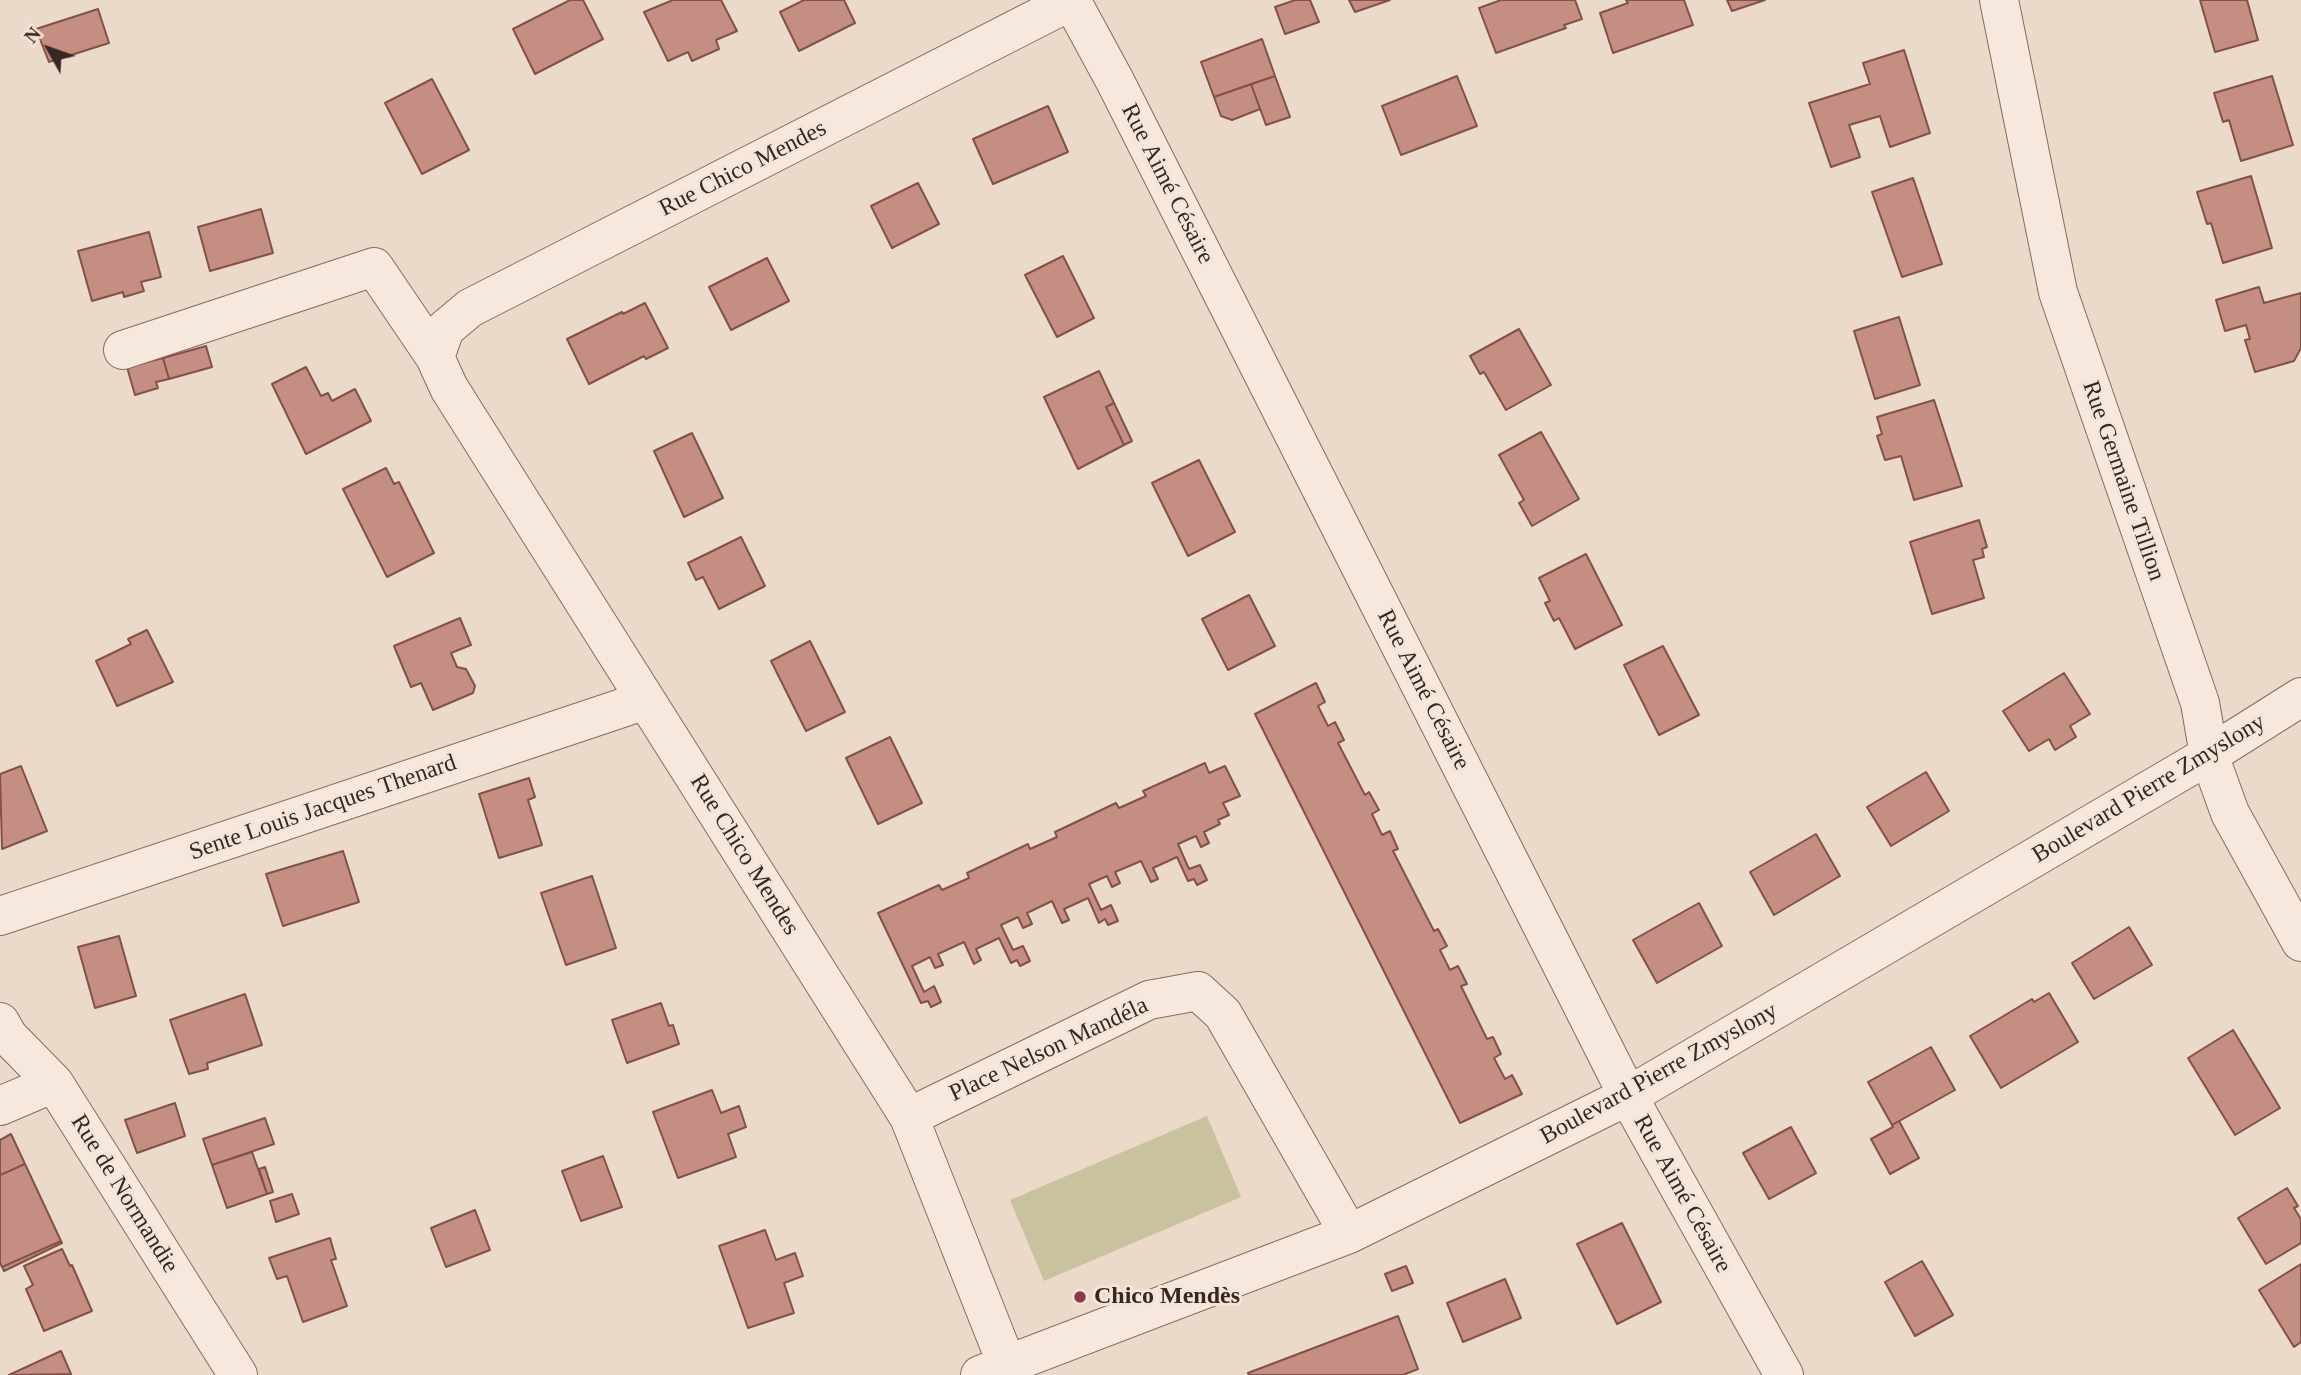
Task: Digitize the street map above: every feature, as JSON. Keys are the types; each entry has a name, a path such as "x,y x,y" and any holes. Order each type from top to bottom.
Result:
{"street":[{"name":"Rue Chico Mendes","path":"435,357 445,329 470,308 1071,0"},
{"name":"Rue Aimé Césaire","path":"1071,0 1115,81 1628,1097 1784,1375"},
{"name":"Rue Germaine Tillion","path":"1999,0 2058,292 2200,703 2209,755 2230,813 2301,942"},
{"name":"Rue Chico Mendes","path":"123,350 374,267 435,357 449,388 909,1117 999,1371"},
{"name":"Boulevard Pierre Zmyslony","path":"999,1371 1349,1234 1628,1097 2209,755 2301,697"},
{"name":"Sente Louis Jacques Thenard","path":"0,916 646,700"},
{"name":"Place Nelson Mandéla","path":"909,1117 1149,1000 1198,991 1223,1014 1349,1234"},
{"name":"Rue de Normandie","path":"0,1022 8,1036 54,1083 238,1375"},
{"path":"0,1106 54,1083"}],"shaded area":[{"path":"1207,1116 1241,1197 1044,1281 1010,1200"}],"building":[{"path":"570,0 583,0 603,39 535,74 513,29"},
{"path":"673,0 721,0 737,31 716,40 719,49 692,61 688,52 668,61 644,12"},
{"path":"804,0 844,0 855,23 799,51 780,12"},
{"path":"1295,0 1310,0 1319,22 1285,34 1275,7"},
{"path":"1349,0 1390,0 1355,12"},
{"path":"1501,0 1575,0 1582,19 1564,25 1566,28 1496,53 1479,8"},
{"path":"1626,0 1684,0 1693,25 1613,53 1600,13 1628,3"},
{"path":"1727,0 1765,0 1732,11"},
{"path":"2200,0 2247,0 2258,40 2215,52"},
{"path":"98,9 109,43 49,62 36,29"},
{"path":"1262,39 1275,76 1214,97 1201,62"},
{"path":"1904,50 1930,133 1890,147 1880,116 1849,125 1860,157 1831,167 1809,103 1870,84 1863,63"},
{"path":"1275,76 1290,117 1266,125 1251,84"},
{"path":"1457,76 1477,126 1401,155 1382,106"},
{"path":"2272,76 2293,145 2241,161 2229,120 2223,122 2214,93"},
{"path":"432,79 469,150 422,174 385,103"},
{"path":"1251,84 1260,109 1232,120 1221,116 1214,97"},
{"path":"1048,106 1068,152 993,184 973,139"},
{"path":"2251,176 2272,248 2223,263 2211,223 2207,224 2197,192"},
{"path":"1913,178 1942,264 1902,277 1872,192"},
{"path":"918,183 939,224 892,248 871,206"},
{"path":"261,209 273,253 210,271 198,227"},
{"path":"149,232 161,277 141,282 144,291 124,297 123,292 92,301 78,251"},
{"path":"1063,256 1094,318 1057,337 1025,275"},
{"path":"767,258 789,301 731,330 709,287"},
{"path":"2259,287 2264,303 2301,293 2301,348 2294,361 2255,372 2245,340 2250,339 2246,325 2225,331 2216,300"},
{"path":"645,303 668,348 646,359 644,356 589,384 567,339"},
{"path":"1899,317 1920,385 1875,399 1854,331"},
{"path":"1519,329 1551,385 1506,410 1484,372 1480,374 1470,356"},
{"path":"206,346 212,367 169,379 163,358"},
{"path":"163,358 169,379 156,382 158,388 135,395 127,367"},
{"path":"306,367 321,396 328,393 332,401 355,389 371,421 306,454 272,384"},
{"path":"1099,371 1114,403 1106,407 1124,445 1078,469 1044,397"},
{"path":"1934,400 1962,486 1914,500 1901,456 1885,460 1877,436 1882,434 1877,417"},
{"path":"1114,403 1132,441 1124,445 1106,407"},
{"path":"1541,432 1579,499 1532,526 1519,503 1524,500 1499,455"},
{"path":"692,433 723,498 684,517 654,451"},
{"path":"1199,460 1235,532 1188,556 1152,483"},
{"path":"386,468 394,484 399,482 434,553 387,577 343,489"},
{"path":"1979,520 1987,547 1982,549 1984,557 1973,560 1984,598 1932,614 1910,542"},
{"path":"741,537 765,586 719,609 703,577 696,580 688,563"},
{"path":"1586,554 1622,625 1575,649 1559,618 1554,621 1545,603 1550,601 1539,578"},
{"path":"1249,595 1275,646 1228,670 1202,619"},
{"path":"460,618 471,645 451,653 457,667 466,669 475,686 473,693 433,710 421,683 411,687 394,646"},
{"path":"147,630 173,682 117,706 96,661 131,644 128,639"},
{"path":"810,641 845,712 806,731 771,661"},
{"path":"1663,646 1699,715 1659,735 1624,665"},
{"path":"2064,673 2090,714 2070,726 2076,737 2055,750 2049,739 2029,751 2003,711"},
{"path":"1316,683 1325,702 1318,706 1328,726 1335,722 1344,740 1338,743 1365,795 1369,792 1379,810 1372,814 1382,835 1390,831 1398,849 1393,851 1434,931 1438,929 1447,946 1440,950 1450,970 1458,966 1467,984 1461,986 1487,1039 1493,1037 1501,1054 1494,1058 1505,1079 1512,1075 1522,1094 1460,1123 1255,714"},
{"path":"890,737 922,803 878,824 846,758"},
{"path":"1205,763 1209,773 1225,766 1240,796 1223,803 1229,815 1218,820 1220,824 1204,832 1209,843 1201,847 1196,836 1178,844 1189,869 1200,865 1207,880 1197,885 1194,879 1188,881 1177,857 1153,868 1158,879 1151,882 1141,861 1115,872 1120,883 1112,887 1107,876 1089,884 1101,910 1111,905 1118,921 1108,925 1105,919 1099,923 1088,898 1064,909 1069,920 1062,923 1052,901 1027,913 1032,924 1023,928 1018,917 1001,925 1013,950 1023,946 1030,961 1020,966 1017,960 1011,963 999,938 976,949 981,960 974,964 964,942 938,954 943,965 935,968 930,957 912,966 924,992 934,986 941,1002 931,1007 928,1001 921,1003 878,913 939,885 942,890 969,878 967,873 1028,844 1030,849 1057,837 1055,832 1116,803 1119,808 1146,796 1143,791"},
{"path":"21,766 47,831 2,849 0,774"},
{"path":"1926,772 1949,811 1891,846 1867,807"},
{"path":"529,778 535,797 528,800 542,845 499,858 479,794"},
{"path":"1816,834 1840,876 1774,915 1750,872"},
{"path":"343,851 359,902 283,926 266,874"},
{"path":"592,876 616,948 566,965 541,893"},
{"path":"1699,903 1722,946 1657,983 1633,940"},
{"path":"2129,927 2152,965 2094,999 2072,963"},
{"path":"119,936 136,996 95,1008 78,947"},
{"path":"2049,993 2078,1042 2001,1088 1970,1036 2032,999 2034,1002"},
{"path":"245,994 262,1045 207,1063 208,1069 189,1074 170,1020"},
{"path":"661,1003 669,1026 673,1025 679,1044 627,1063 612,1020"},
{"path":"2233,1030 2280,1108 2235,1135 2188,1058"},
{"path":"1931,1047 1955,1090 1892,1125 1868,1082"},
{"path":"712,1090 721,1113 739,1106 746,1127 728,1134 736,1157 678,1178 653,1112"},
{"path":"175,1103 185,1136 137,1153 125,1120"},
{"path":"265,1118 274,1144 212,1165 203,1139"},
{"path":"1899,1121 1919,1158 1890,1174 1871,1139"},
{"path":"1791,1127 1816,1173 1769,1199 1743,1153"},
{"path":"11,1134 25,1164 0,1175 0,1140"},
{"path":"252,1152 267,1194 227,1208 212,1165"},
{"path":"603,1156 622,1207 581,1221 562,1171"},
{"path":"25,1164 61,1241 2,1267 0,1175"},
{"path":"265,1167 273,1192 267,1194 259,1169"},
{"path":"2287,1188 2298,1206 2294,1208 2301,1219 2301,1243 2266,1264 2238,1218"},
{"path":"292,1194 299,1214 276,1222 270,1201"},
{"path":"475,1210 490,1250 446,1267 431,1228"},
{"path":"1622,1223 1661,1302 1617,1324 1577,1244"},
{"path":"765,1230 776,1260 795,1253 803,1276 784,1283 794,1313 748,1328 719,1246"},
{"path":"330,1238 336,1259 331,1260 347,1306 303,1322 287,1276 277,1279 269,1258"},
{"path":"61,1241 62,1243 4,1271 2,1267"},
{"path":"62,1249 92,1311 44,1331 26,1289 33,1285 24,1266"},
{"path":"1922,1261 1953,1315 1915,1336 1885,1282"},
{"path":"2301,1264 2301,1342 2294,1347 2259,1290"},
{"path":"1406,1266 1413,1283 1392,1291 1385,1274"},
{"path":"1505,1279 1521,1318 1463,1342 1447,1303"},
{"path":"1398,1316 1418,1369 1403,1375 1248,1373"},
{"path":"61,1351 71,1374 9,1375"}],"place":[{"name":"Chico Mendès","path":"1080,1297"}]}
